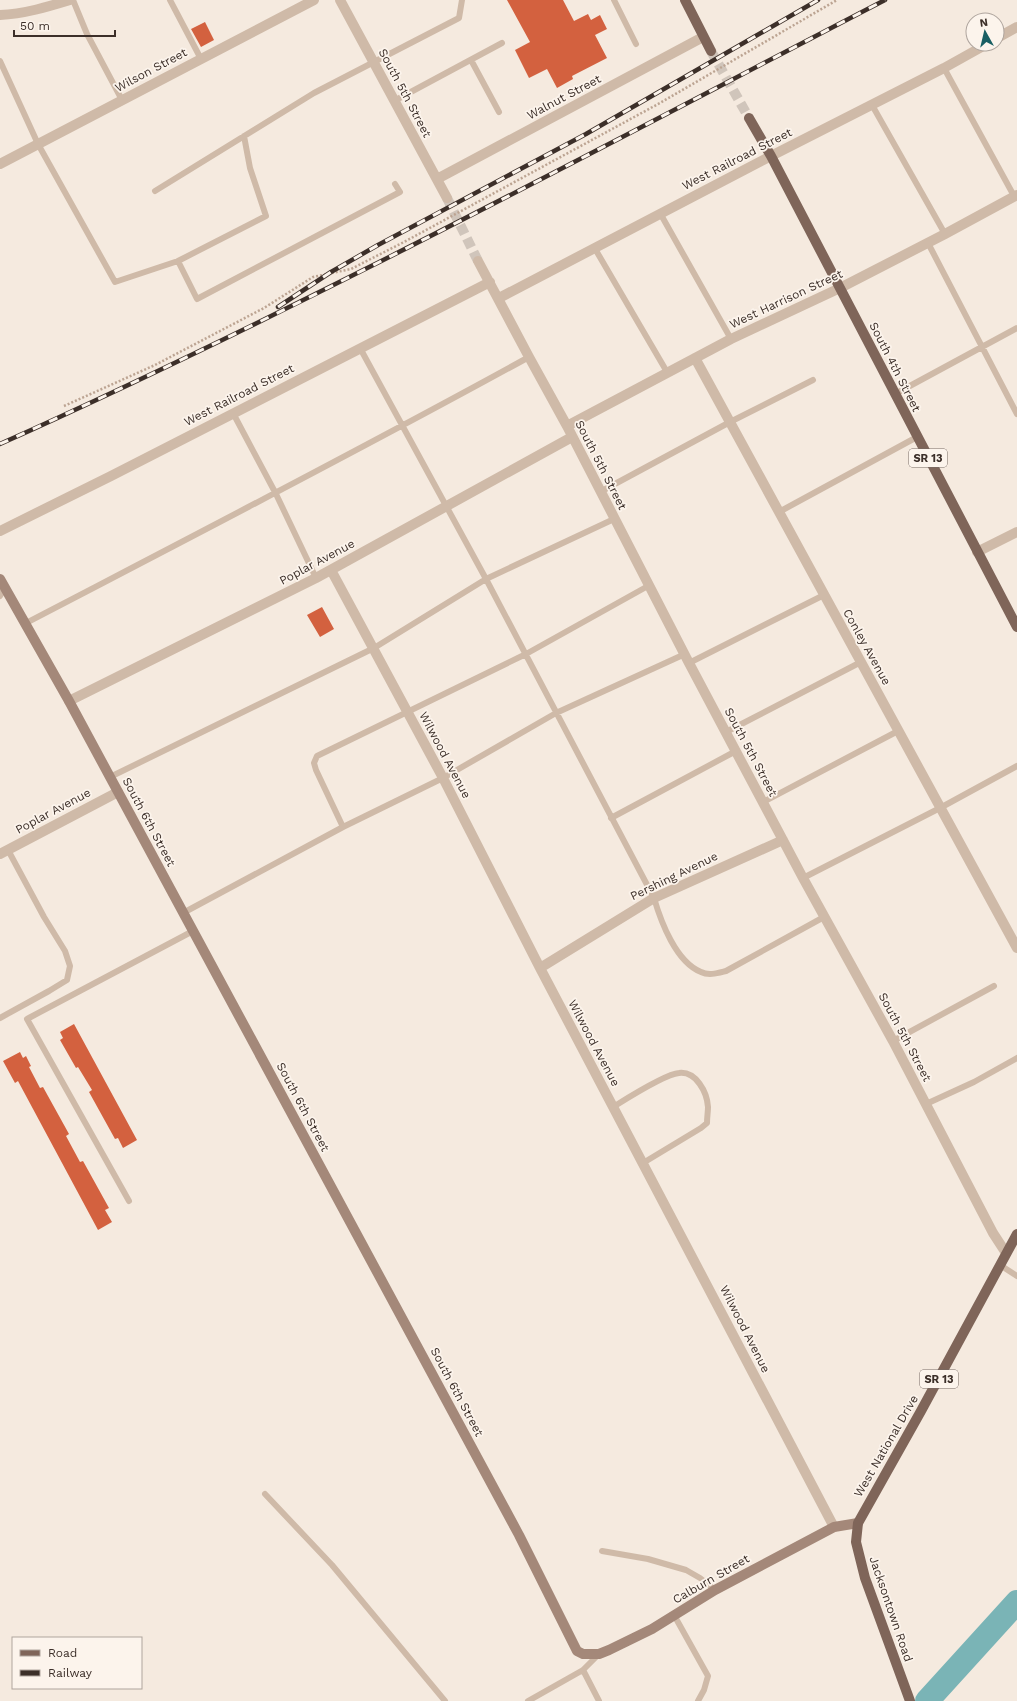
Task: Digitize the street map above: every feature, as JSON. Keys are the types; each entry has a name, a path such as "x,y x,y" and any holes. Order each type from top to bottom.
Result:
{"main road":[{"path":"685,0 711,52"},
{"name":"South 4th Street","path":"749,118 771,156 1017,627"},
{"name":"West National Drive","path":"858,1523 921,1411 1017,1234"},
{"name":"Jacksontown Road","path":"858,1523 856,1542 860,1559 910,1701"}],"street":[{"path":"0,15 25,13 71,0"},
{"name":"Wilson Street","path":"0,164 314,0"},
{"name":"South 5th Street","path":"340,0 447,198"},
{"path":"1005,34 1017,27"},
{"name":"Walnut Street","path":"436,179 703,37"},
{"name":"West Railroad Street","path":"498,298 973,52"},
{"name":"West Harrison Street","path":"567,426 731,339 840,288 928,244 1016,195"},
{"name":"South 5th Street","path":"478,261 567,426 648,586 803,878 893,1041 993,1233 1006,1253"},
{"name":"West Railroad Street","path":"0,531 111,476 490,282"},
{"name":"Conley Avenue","path":"695,358 1017,948"},
{"name":"Poplar Avenue","path":"69,701 332,570 572,437"},
{"path":"977,552 1017,532"},
{"name":"Wilwood Avenue","path":"332,570 443,778 540,968 834,1527"},
{"name":"South 6th Street","path":"2,588 69,701 184,913 512,1521 577,1651 583,1654 599,1654"},
{"name":"Poplar Avenue","path":"4,852 118,792"},
{"name":"Pershing Avenue","path":"540,968 654,898 783,840"},
{"name":"Calburn Street","path":"599,1654 652,1629 715,1590 834,1527 858,1523"}],"lane":[{"path":"71,0 122,100"},
{"path":"170,0 201,59"},
{"path":"155,191 314,93 373,61 415,42 458,18 462,0"},
{"path":"614,0 636,44"},
{"path":"394,101 502,43"},
{"path":"471,60 500,112"},
{"path":"0,62 38,144 115,282 178,261 266,216 250,168 244,136"},
{"path":"944,68 1016,195"},
{"path":"872,105 946,234"},
{"path":"178,261 197,299 400,192 395,184"},
{"path":"660,213 731,339"},
{"path":"928,244 1017,414"},
{"path":"594,247 667,372"},
{"path":"895,394 1017,328"},
{"path":"360,348 447,506 654,898 660,918 675,949 688,963 700,972 710,974 726,971 824,917"},
{"path":"24,624 403,427 529,357"},
{"path":"600,492 730,422 813,380"},
{"path":"233,413 276,494 316,578"},
{"path":"779,512 917,437"},
{"path":"110,777 374,648 486,579 614,519"},
{"path":"343,828 316,770 314,762 317,756 526,654 648,586"},
{"path":"184,913 343,828 443,778 556,713 687,659 824,595"},
{"path":"726,732 860,662"},
{"path":"763,802 898,731"},
{"path":"612,818 736,751"},
{"path":"803,878 940,808 1017,766"},
{"path":"0,1018 67,980 70,966 64,951 4,852"},
{"path":"129,1201 27,1019 193,931"},
{"path":"893,1041 994,986"},
{"path":"926,1104 974,1082 1017,1058"},
{"path":"613,1106 632,1095 679,1073 692,1075 703,1088 708,1106 707,1122 701,1128 643,1163"},
{"path":"1000,1265 1017,1276"},
{"path":"265,1494 332,1564 445,1701"},
{"path":"602,1551 648,1559 686,1570 700,1578 715,1590"},
{"path":"674,1615 708,1676 704,1690 698,1701"},
{"path":"528,1701 583,1670 599,1654"},
{"path":"583,1670 599,1701"}],"path":[{"path":"64,406 162,362 264,308 313,276 351,269 397,245 660,103 760,43 837,0"}],"building":[{"path":"507,0 563,0 574,21 588,14 591,20 600,15 607,29 595,35 607,58 572,76 573,79 557,88 547,69 529,78 515,50 530,42"},
{"path":"205,22 214,40 201,47 191,29"},
{"path":"322,607 334,629 320,637 307,615"},
{"path":"74,1024 137,1140 123,1148 118,1138 115,1139 89,1092 92,1090 78,1067 76,1068 60,1040 63,1038 60,1032"},
{"path":"20,1052 23,1058 26,1056 31,1066 29,1067 40,1088 43,1087 69,1134 66,1136 80,1162 83,1161 109,1208 105,1210 112,1222 98,1230 18,1081 15,1083 3,1061"}],"waterway":[{"path":"927,1701 1017,1602"}],"tunnel":[{"path":"711,51 749,118"},
{"path":"447,198 478,261"}],"railway":[{"path":"278,307 331,272 378,245 586,134 818,0"},
{"path":"0,444 224,339 335,284 556,172 885,0"}]}
